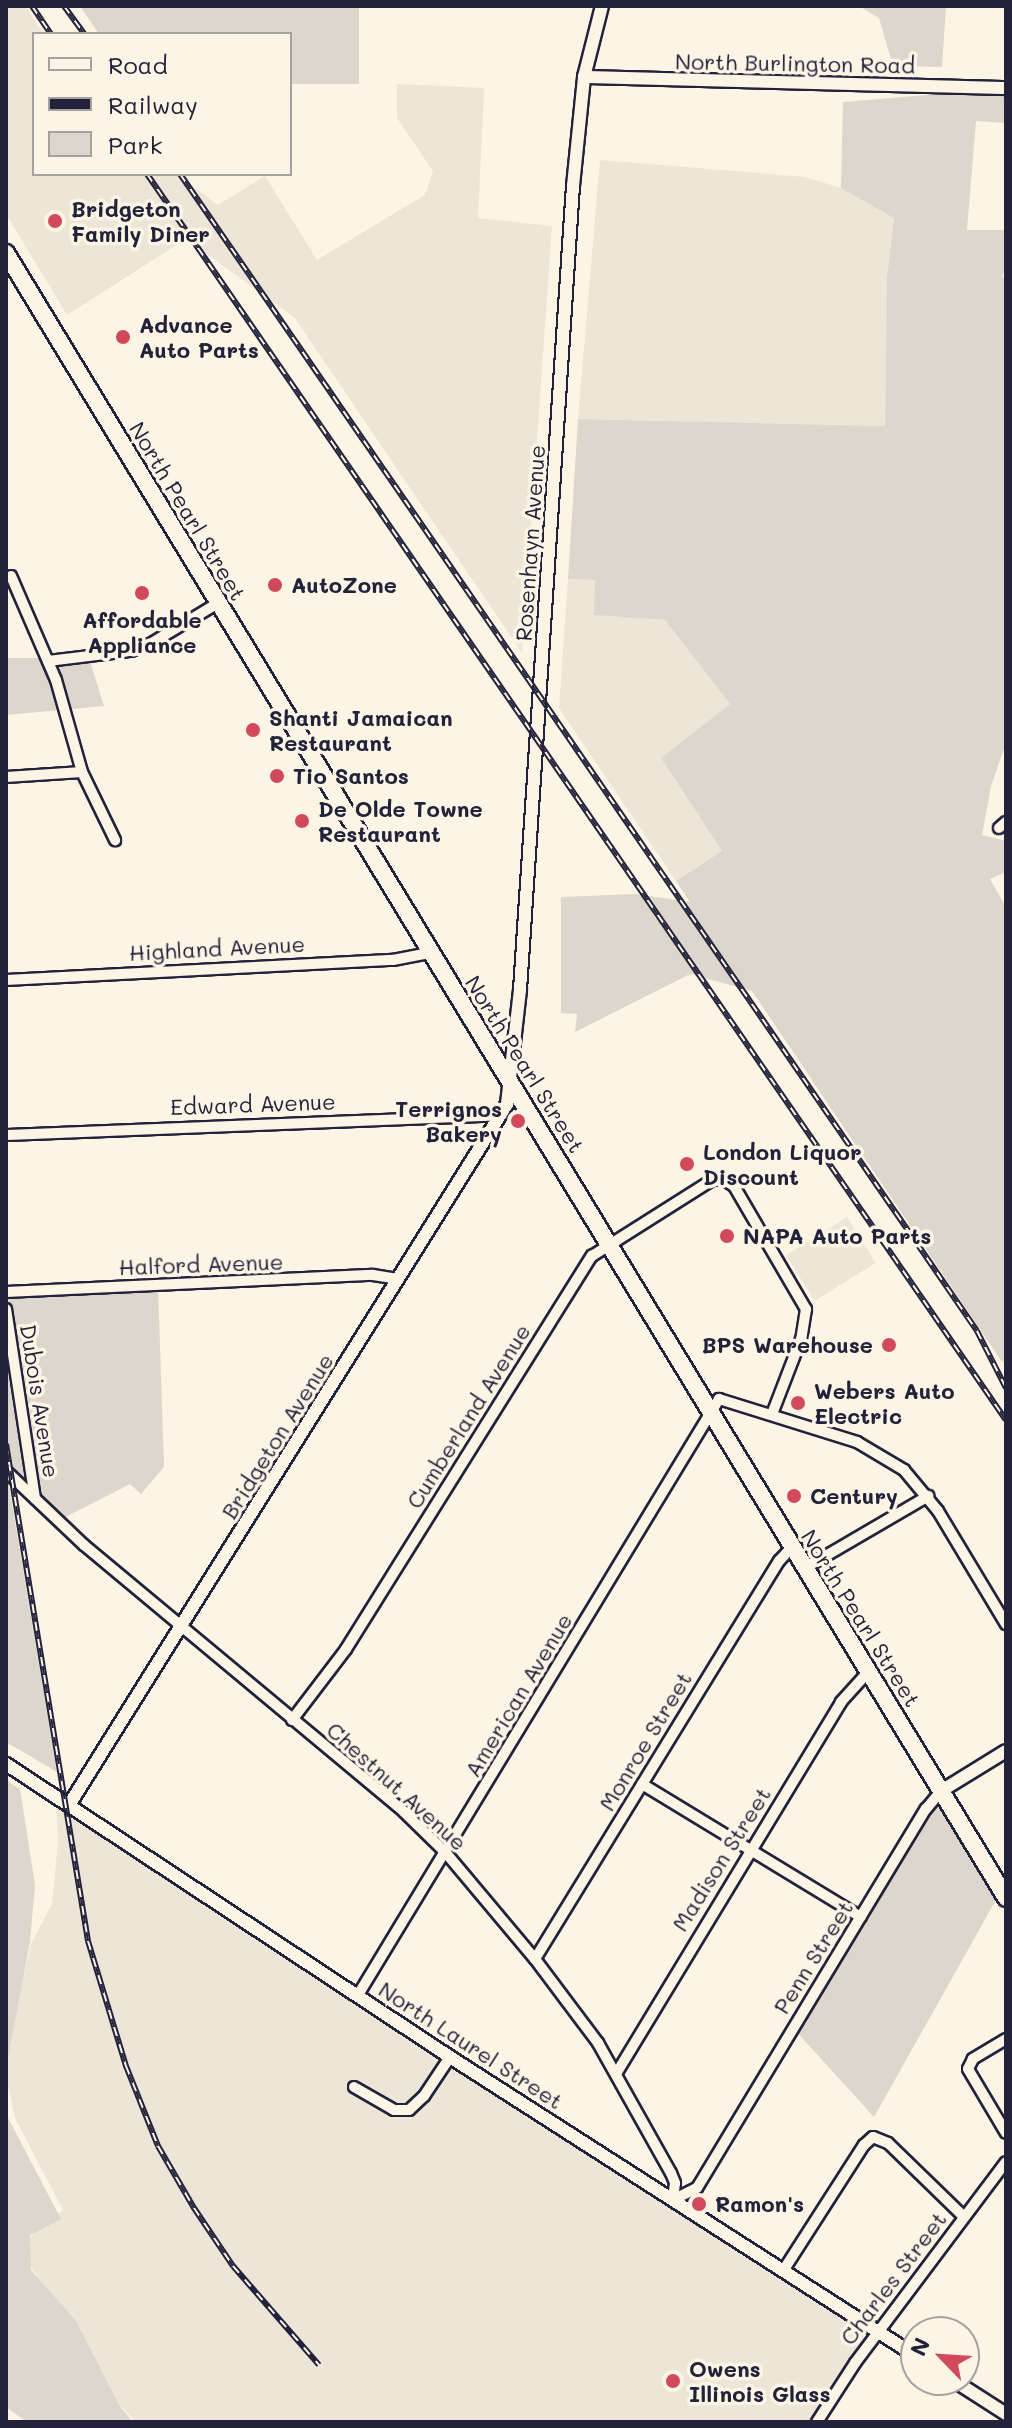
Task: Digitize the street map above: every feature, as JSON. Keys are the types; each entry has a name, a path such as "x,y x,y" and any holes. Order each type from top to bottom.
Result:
{"main road":[{"name":"North Pearl Street","path":"6,253 1006,1898"}],"street":[{"name":"Rosenhayn Avenue","path":"511,1085 584,77 602,6"},
{"name":"North Burlington Road","path":"584,77 1006,88"},
{"path":"11,576 66,707 82,772 115,840"},
{"path":"48,661 131,651 150,644 218,603"},
{"path":"6,777 82,772"},
{"name":"Highland Avenue","path":"6,980 393,960 430,953"},
{"name":"Bridgeton Avenue","path":"69,1805 502,1115 511,1085"},
{"name":"Edward Avenue","path":"6,1135 502,1115"},
{"name":"Cumberland Avenue","path":"292,1720 346,1649 592,1256 705,1183 720,1179 734,1186 806,1309 801,1339 772,1414"},
{"name":"Halford Avenue","path":"6,1292 373,1275 398,1279"},
{"name":"Dubois Avenue","path":"6,1309 35,1499"},
{"path":"710,1414 719,1399 772,1414 876,1451 904,1470 928,1496 1006,1624"},
{"name":"American Avenue","path":"358,1995 710,1414"},
{"name":"Chestnut Avenue","path":"6,1471 181,1626 404,1812 446,1853 535,1959 616,2074 671,2173 675,2183 673,2200"},
{"path":"805,1568 928,1496"},
{"name":"Monroe Street","path":"535,1959 779,1561 792,1547"},
{"name":"Madison Street","path":"616,2074 851,1687 868,1672"},
{"name":"Penn Street","path":"673,2200 697,2188 926,1809 941,1791 1006,1751"},
{"name":"North Laurel Street","path":"6,1764 450,2057 900,2346"},
{"path":"642,1784 861,1917"},
{"path":"1006,2039 973,2059 968,2069 1006,2133"},
{"path":"354,2087 394,2110 409,2110 424,2096 450,2057"},
{"path":"783,2271 864,2145 873,2137 888,2143 964,2217"},
{"name":"Charles Street","path":"817,2422 878,2333 1006,2162"},
{"path":"978,2396 1006,2414"}],"shaded area":[{"path":"6,6 25,6 43,32 32,32 32,176 179,176 218,205 265,176 317,260 425,195 433,171 397,118 397,84 484,88 478,218 552,226 522,653 294,317 186,239 67,315 6,214"},
{"path":"600,160 805,177 841,188 894,217 887,278 885,426 578,419"},
{"path":"568,579 595,580 595,615 665,620 730,704 661,758 722,851 676,881 559,708"},
{"path":"847,1217 876,1263 815,1301 786,1255"},
{"path":"56,1797 878,2333 817,2422 136,2422 114,2399 29,2263 28,2240 38,2228 63,2210 15,2118 6,2076 6,2053 31,1944 52,1904 58,1843"}],"green space":[{"path":"80,6 359,6 359,84 292,84 292,32 98,32"},
{"path":"859,6 946,6 942,67 893,66 879,18"},
{"path":"951,93 1006,96 1006,123 976,121 967,230 1006,230 1006,266 1002,277 1006,279 1006,743 991,786 982,835 1006,841 1006,872 990,879 1006,907 1006,1359 1002,1362 752,991 690,974 575,1032 577,1014 561,1013 561,897 635,894 690,902 676,881 722,851 661,758 730,704 665,620 594,615 595,580 568,579 578,419 885,426 887,277 894,218 841,188 843,102"},
{"path":"6,658 89,658 104,706 6,715"},
{"path":"158,1285 164,1467 141,1494 130,1484 56,1522 8,1480 57,1772 6,1742 6,1293"},
{"path":"6,1780 20,1789 35,1885 30,1942 8,2058 7,2116 61,2219 30,2235 31,2270 76,2321 119,2405 133,2422 27,2422 6,2407"},
{"path":"941,1791 1001,1891 874,2117 793,2028"}],"railway":[{"path":"32,6 50,32"},
{"path":"64,6 83,32"},
{"path":"148,176 1006,1420"},
{"path":"181,176 977,1331 1006,1388"},
{"path":"6,1444 88,1941 126,2066 158,2146 194,2208 233,2266 319,2365"}],"place":[{"name":"Bridgeton Family Diner","path":"55,221"},
{"name":"Advance Auto Parts","path":"123,337"},
{"name":"AutoZone","path":"275,585"},
{"name":"Affordable Appliance","path":"142,593"},
{"name":"Shanti Jamaican Restaurant","path":"253,730"},
{"name":"Tio Santos","path":"277,776"},
{"name":"De Olde Towne Restaurant","path":"302,821"},
{"name":"Terrignos Bakery","path":"518,1121"},
{"name":"London Liquor Discount","path":"687,1164"},
{"name":"NAPA Auto Parts","path":"727,1236"},
{"name":"BPS Warehouse","path":"889,1345"},
{"name":"Webers Auto Electric","path":"798,1403"},
{"name":"Century","path":"794,1496"},
{"name":"Ramon's","path":"699,2204"},
{"name":"Owens Illinois Glass","path":"673,2381"}]}
